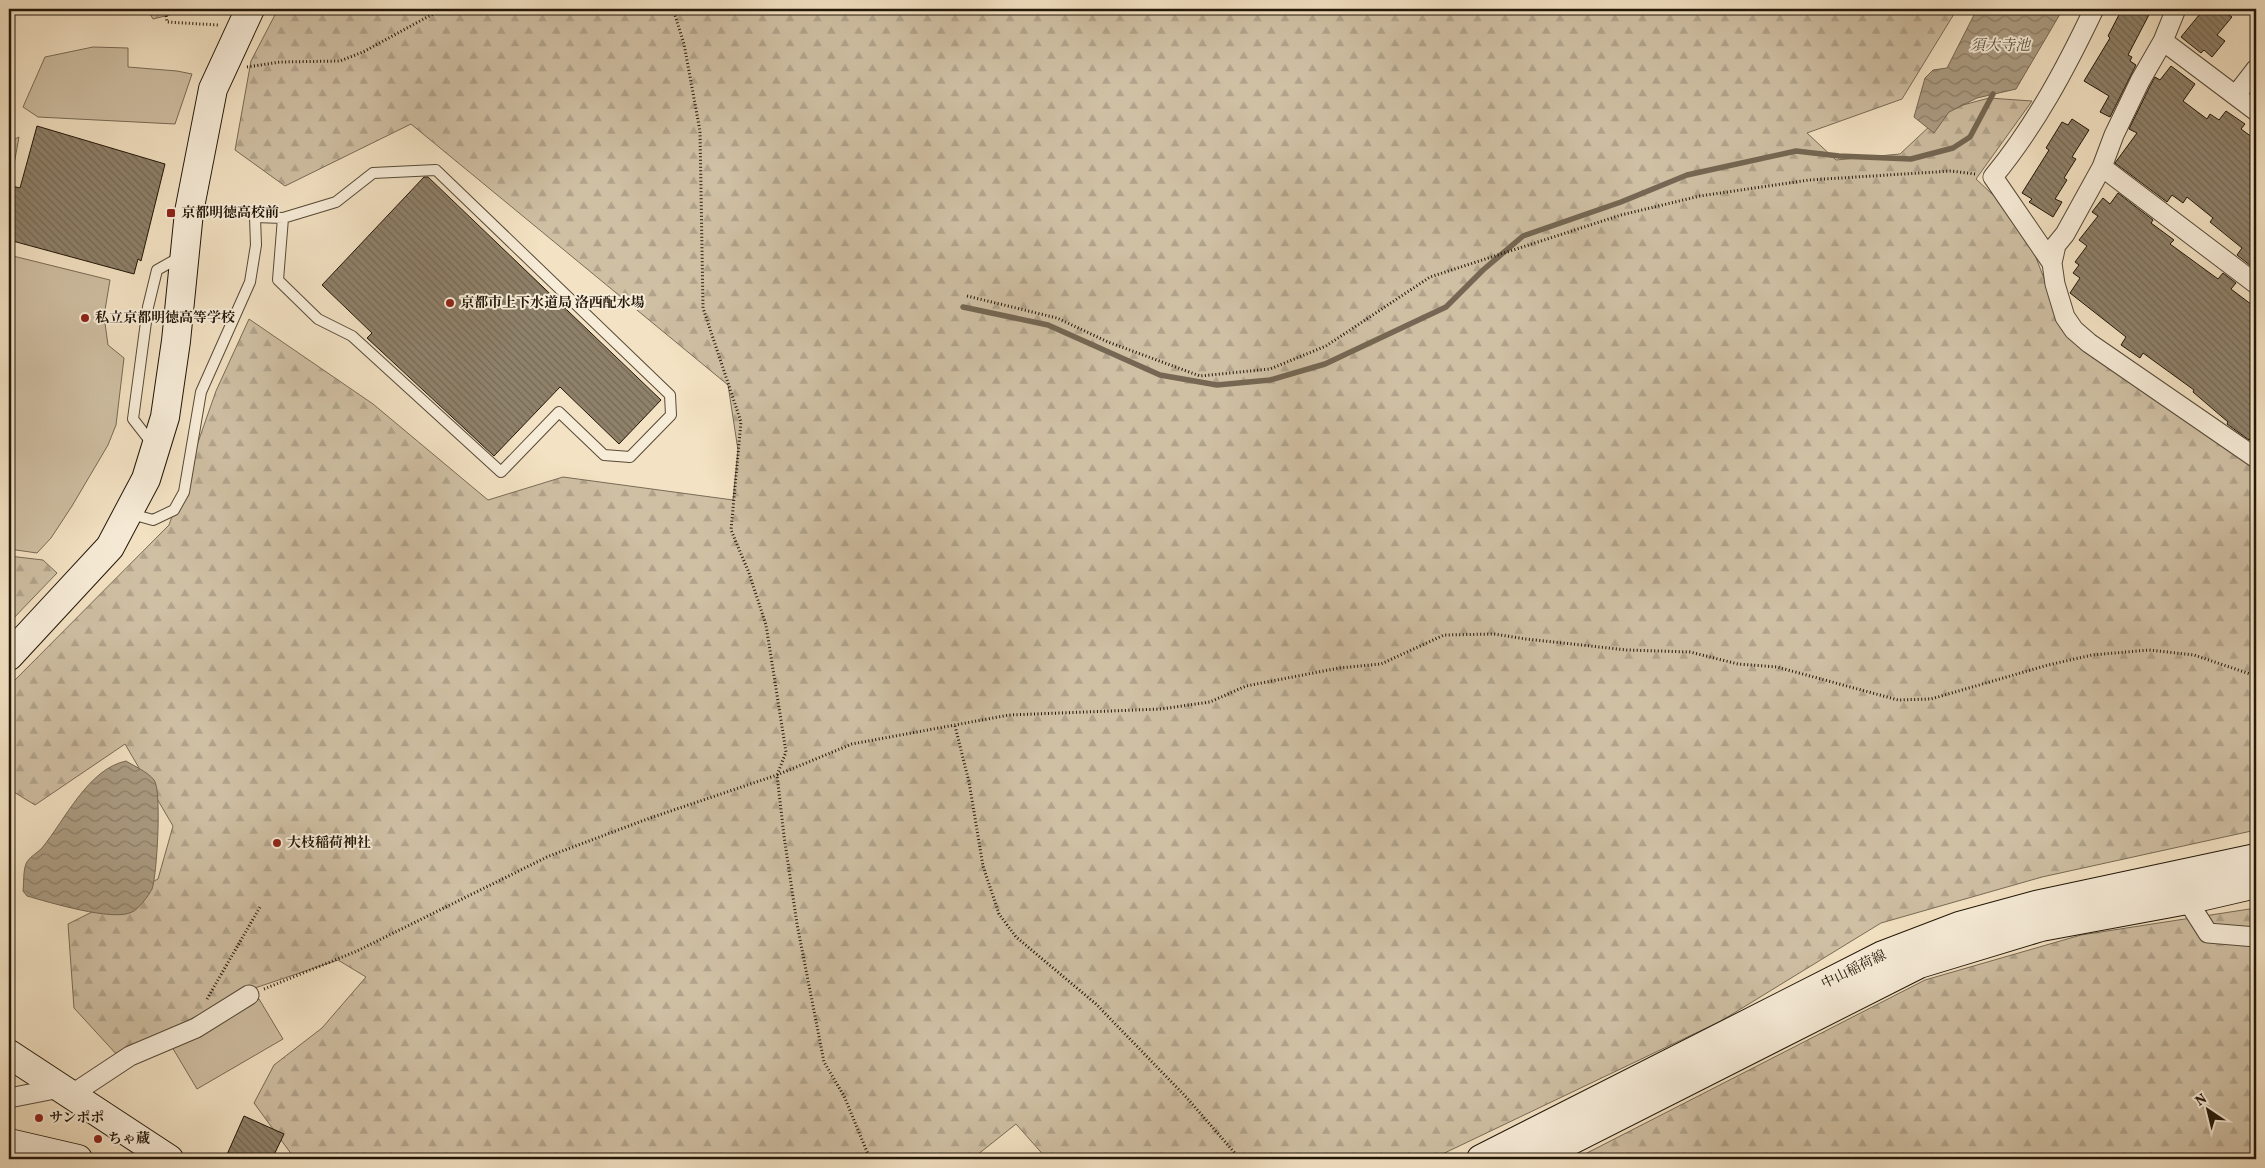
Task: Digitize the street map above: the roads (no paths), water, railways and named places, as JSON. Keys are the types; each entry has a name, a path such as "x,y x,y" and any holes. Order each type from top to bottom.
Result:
{"main road":[{"path":"9,656 110,547 146,479 165,417 176,341 184,255 198,163 213,89 245,19"},
{"name":"中山稲荷線","path":"1481,1159 1884,955 1958,926 2036,905 2256,858"},
{"name":"中山稲荷線","path":"1534,1159 1562,1152 1919,964 2041,927 2187,900 2256,884"},
{"path":"9,1054 169,1159"},
{"path":"9,1142 78,1159"}],"street":[{"path":"2052,263 1993,177 2008,159 2043,106 2068,63 2094,9"},
{"path":"2176,9 2163,41 2140,81 2102,167 2065,234 2056,245 2052,263 2055,284 2065,317 2074,330 2089,343 2256,458"},
{"path":"2163,41 2256,111"},
{"path":"2236,95 2256,69"},
{"path":"2102,167 2256,284"},
{"path":"2187,900 2208,933 2256,937"},
{"path":"9,1098 65,1092 130,1056 196,1028 250,995"}],"lane":[{"path":"128,513 153,520 174,510 184,492 201,392 250,282 256,245 255,217 283,218 336,202 373,173 436,170 670,395 671,415 630,456 604,455 559,412 501,472 352,336 318,319 278,280 283,218"}],"water":[{"name":"須大寺池","path":"1977,9 2063,9 2016,89 1977,98 1949,112 1934,133 1914,117 1925,78 1933,70 1947,68"},
{"path":"126,761 141,769 154,780 158,799 156,868 152,889 146,898 132,912 111,915 81,910 27,896 23,891 24,870 27,862 51,837 78,797 89,785 112,766"}],"waterway":[{"path":"963,307 1048,325 1160,375 1217,385 1270,380 1325,364 1446,307 1483,270 1523,236 1621,202 1687,175 1796,151 1839,156 1911,159 1953,148 1970,137 1993,94"}],"place":[{"name":"京都明徳高校前","path":"171,213"},
{"name":"京都市上下水道局 洛西配水場","path":"450,303"},
{"name":"私立京都明徳高等学校","path":"85,318"},
{"name":"大枝稲荷神社","path":"277,843"},
{"name":"サンポポ","path":"39,1118"},
{"name":"ちゃ蔵","path":"98,1139"}]}
